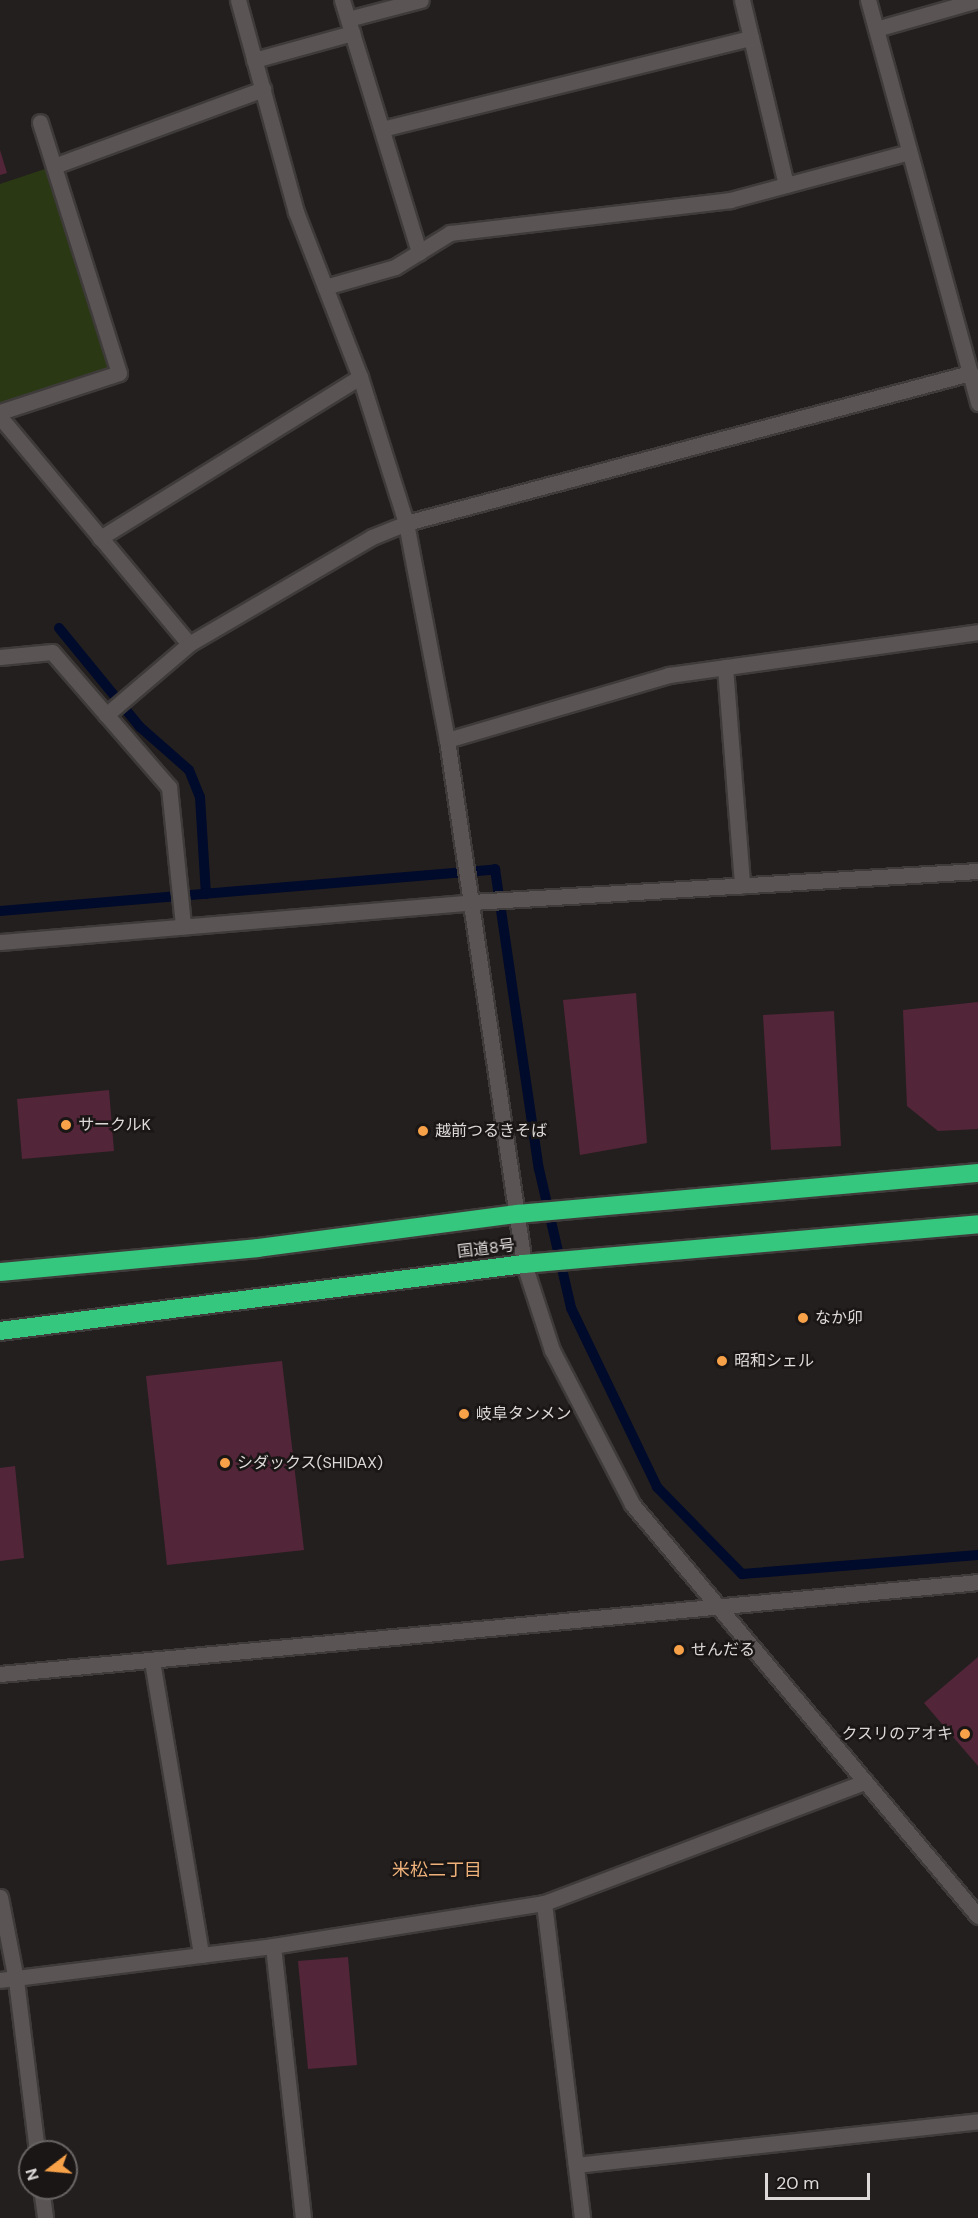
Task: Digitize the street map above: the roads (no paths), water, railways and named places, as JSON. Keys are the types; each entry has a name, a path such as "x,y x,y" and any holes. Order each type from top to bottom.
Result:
{"highway":[{"name":"国道8号","path":"0,1272 258,1248 518,1214 978,1173"},
{"name":"国道8号","path":"0,1331 524,1264 978,1224"}],"street":[{"path":"238,0 296,212 360,376 406,523 447,740 524,1264 552,1350 632,1504 978,1916"},
{"path":"342,0 419,252"},
{"path":"254,60 421,0"},
{"path":"742,0 786,185"},
{"path":"868,0 978,403"},
{"path":"876,29 978,0"},
{"path":"382,129 751,38"},
{"path":"54,166 263,89"},
{"path":"0,412 119,373 40,122"},
{"path":"325,287 395,267 450,233 730,201 909,152"},
{"path":"106,715 189,644 372,537 406,523 970,373"},
{"path":"100,538 360,376"},
{"path":"0,417 189,644"},
{"path":"447,740 669,675 978,632"},
{"path":"0,657 52,652 169,787 183,927"},
{"path":"725,667 742,885"},
{"path":"0,942 472,902 978,871"},
{"path":"0,1674 978,1582"},
{"path":"152,1661 201,1955"},
{"path":"0,1980 16,1980 273,1946 544,1903 864,1782"},
{"path":"0,1897 16,1980 36,2140"},
{"path":"544,1903 582,2218"},
{"path":"273,1946 303,2218"},
{"path":"576,2165 978,2121"},
{"path":"43,2200 45,2218"}],"waterway":[{"path":"59,628 140,727 189,770 200,797 206,894"},
{"path":"0,911 495,869 539,1169 571,1308 657,1487 742,1574 978,1555"}],"place":[{"name":"サークルK","path":"66,1125"},
{"name":"越前つるきそば","path":"423,1131"},
{"name":"なか卯","path":"803,1318"},
{"name":"昭和シェル","path":"722,1361"},
{"name":"岐阜タンメン","path":"464,1414"},
{"name":"シダックス(SHIDAX)","path":"225,1463"},
{"name":"せんだる","path":"679,1650"},
{"name":"クスリのアオキ","path":"965,1734"}],"district":[{"name":"米松二丁目","path":"437,1870"}]}
